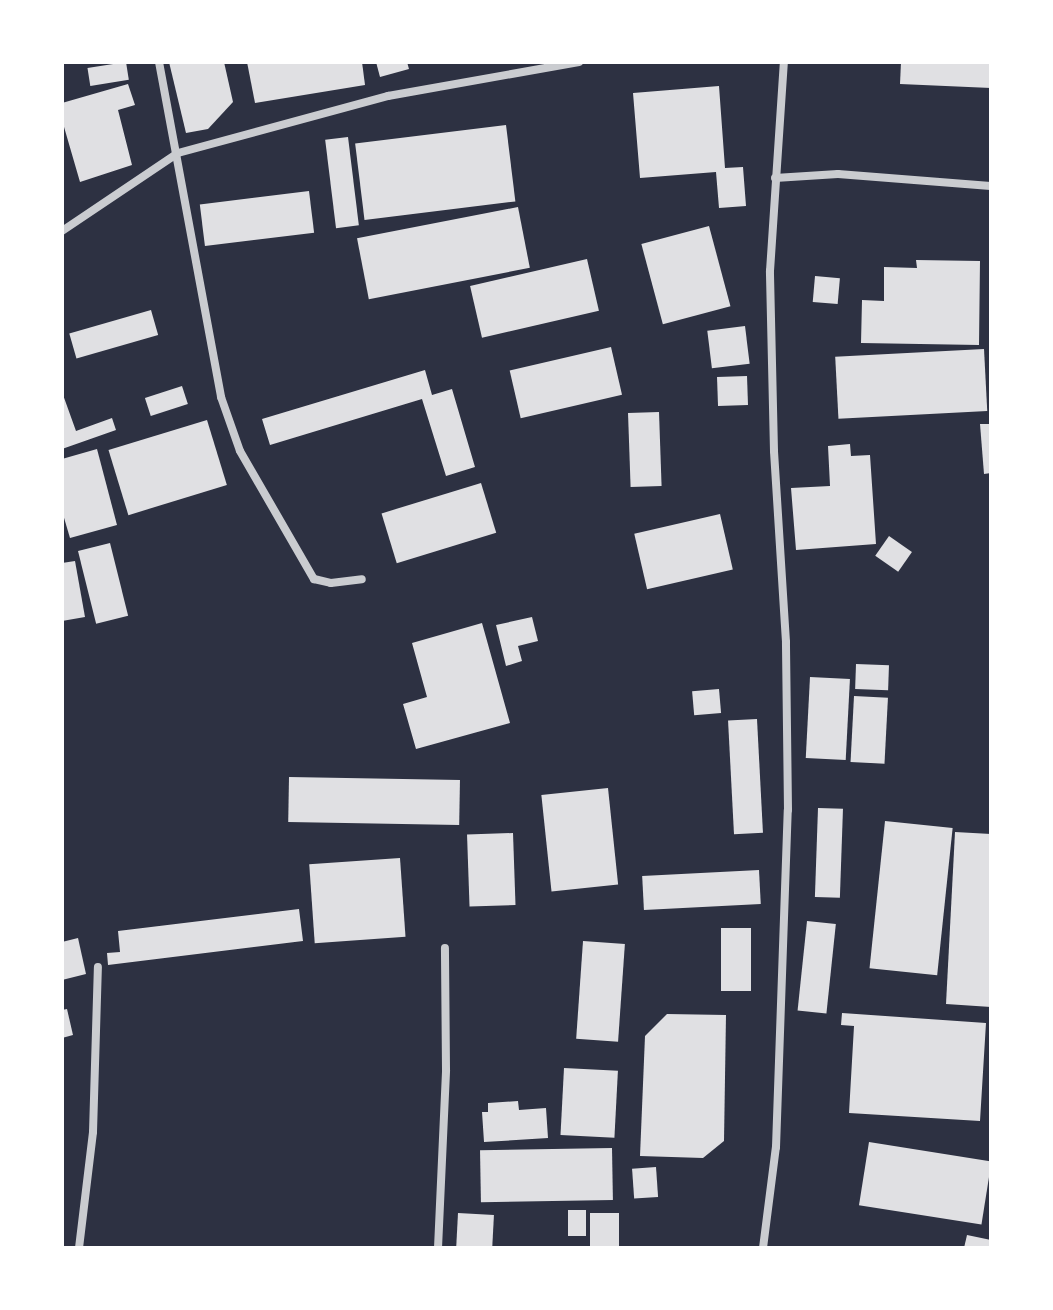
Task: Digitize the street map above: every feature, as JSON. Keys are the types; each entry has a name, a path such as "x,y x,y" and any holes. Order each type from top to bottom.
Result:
{"street":[{"path":"159,62 221,397 240,451 314,579 331,583 362,579"},
{"path":"62,231 178,153 388,96 579,62"},
{"path":"763,1248 776,1147 788,810 786,642 774,451 771,286 784,62"},
{"path":"775,178 838,174 991,186"},
{"path":"438,1248 446,1070 445,948"},
{"path":"79,1248 93,1132 98,967"}],"building":[{"path":"126,62 129,80 90,86 87,68"},
{"path":"169,62 224,62 233,102 208,129 186,133"},
{"path":"247,62 362,62 365,85 255,103"},
{"path":"376,62 407,62 409,69 380,77"},
{"path":"901,62 991,62 991,88 900,84"},
{"path":"128,84 135,105 118,110 132,165 80,182 62,120 62,103"},
{"path":"719,86 725,168 743,167 746,206 719,208 716,172 640,178 633,93"},
{"path":"506,125 515,201 365,220 355,144"},
{"path":"348,137 359,225 336,228 325,140"},
{"path":"309,191 314,233 205,246 200,204"},
{"path":"518,207 530,268 369,299 357,238"},
{"path":"709,226 730,306 663,324 641,244"},
{"path":"587,259 599,311 482,338 470,286"},
{"path":"916,260 980,261 979,345 861,343 862,300 884,301 884,267 917,268"},
{"path":"815,276 840,278 838,304 813,302"},
{"path":"151,310 158,335 76,358 69,333"},
{"path":"745,326 750,364 712,368 707,331"},
{"path":"611,347 622,395 521,418 510,370"},
{"path":"984,349 987,411 838,419 835,357"},
{"path":"425,370 432,395 452,389 475,467 446,476 422,399 270,445 262,419"},
{"path":"747,376 748,405 718,406 717,377"},
{"path":"182,386 188,404 151,416 145,398"},
{"path":"62,392 76,431 112,418 116,430 62,449"},
{"path":"659,412 662,486 631,487 628,413"},
{"path":"207,420 227,485 128,515 109,450"},
{"path":"980,424 991,424 991,473 984,474"},
{"path":"850,444 851,456 870,455 876,544 796,550 791,488 830,486 828,446"},
{"path":"97,449 117,525 70,538 62,511 62,459"},
{"path":"481,483 496,533 397,563 382,513"},
{"path":"720,514 733,570 647,589 634,534"},
{"path":"889,536 912,552 898,572 875,556"},
{"path":"110,543 128,616 96,624 78,551"},
{"path":"75,561 85,617 62,621 62,563"},
{"path":"532,617 538,641 518,646 522,661 506,666 496,625"},
{"path":"482,623 510,723 416,749 403,704 427,697 412,643"},
{"path":"856,664 889,665 888,690 855,689"},
{"path":"810,677 850,679 846,760 806,758"},
{"path":"719,689 721,713 694,715 692,691"},
{"path":"854,696 888,698 884,764 851,762"},
{"path":"757,719 763,833 734,834 728,721"},
{"path":"289,777 460,780 459,825 288,822"},
{"path":"608,788 618,884 552,891 541,795"},
{"path":"818,808 843,809 840,898 815,897"},
{"path":"885,821 953,828 937,975 870,968"},
{"path":"955,832 991,834 991,1007 946,1004"},
{"path":"513,833 516,905 470,907 467,835"},
{"path":"400,858 406,937 315,943 309,864"},
{"path":"759,870 761,904 644,910 642,876"},
{"path":"299,909 303,941 108,965 107,953 120,952 118,931"},
{"path":"807,921 836,924 826,1014 798,1011"},
{"path":"721,928 751,928 751,991 721,991"},
{"path":"78,938 86,974 62,980 62,942"},
{"path":"583,941 625,944 618,1042 576,1039"},
{"path":"67,1009 73,1035 62,1038 62,1010"},
{"path":"842,1013 986,1023 980,1121 849,1113 854,1026 841,1025"},
{"path":"667,1014 726,1015 724,1141 703,1158 640,1156 645,1036"},
{"path":"564,1068 618,1071 614,1138 560,1135"},
{"path":"518,1101 519,1110 546,1108 548,1138 484,1142 482,1112 488,1112 488,1103"},
{"path":"869,1142 991,1161 981,1225 859,1205"},
{"path":"612,1148 613,1200 481,1202 480,1150"},
{"path":"656,1167 658,1197 634,1199 632,1169"},
{"path":"568,1210 586,1210 586,1236 568,1236"},
{"path":"458,1213 494,1215 492,1248 456,1248"},
{"path":"590,1213 619,1213 619,1248 590,1248"},
{"path":"967,1235 991,1240 991,1248 964,1248"}]}
